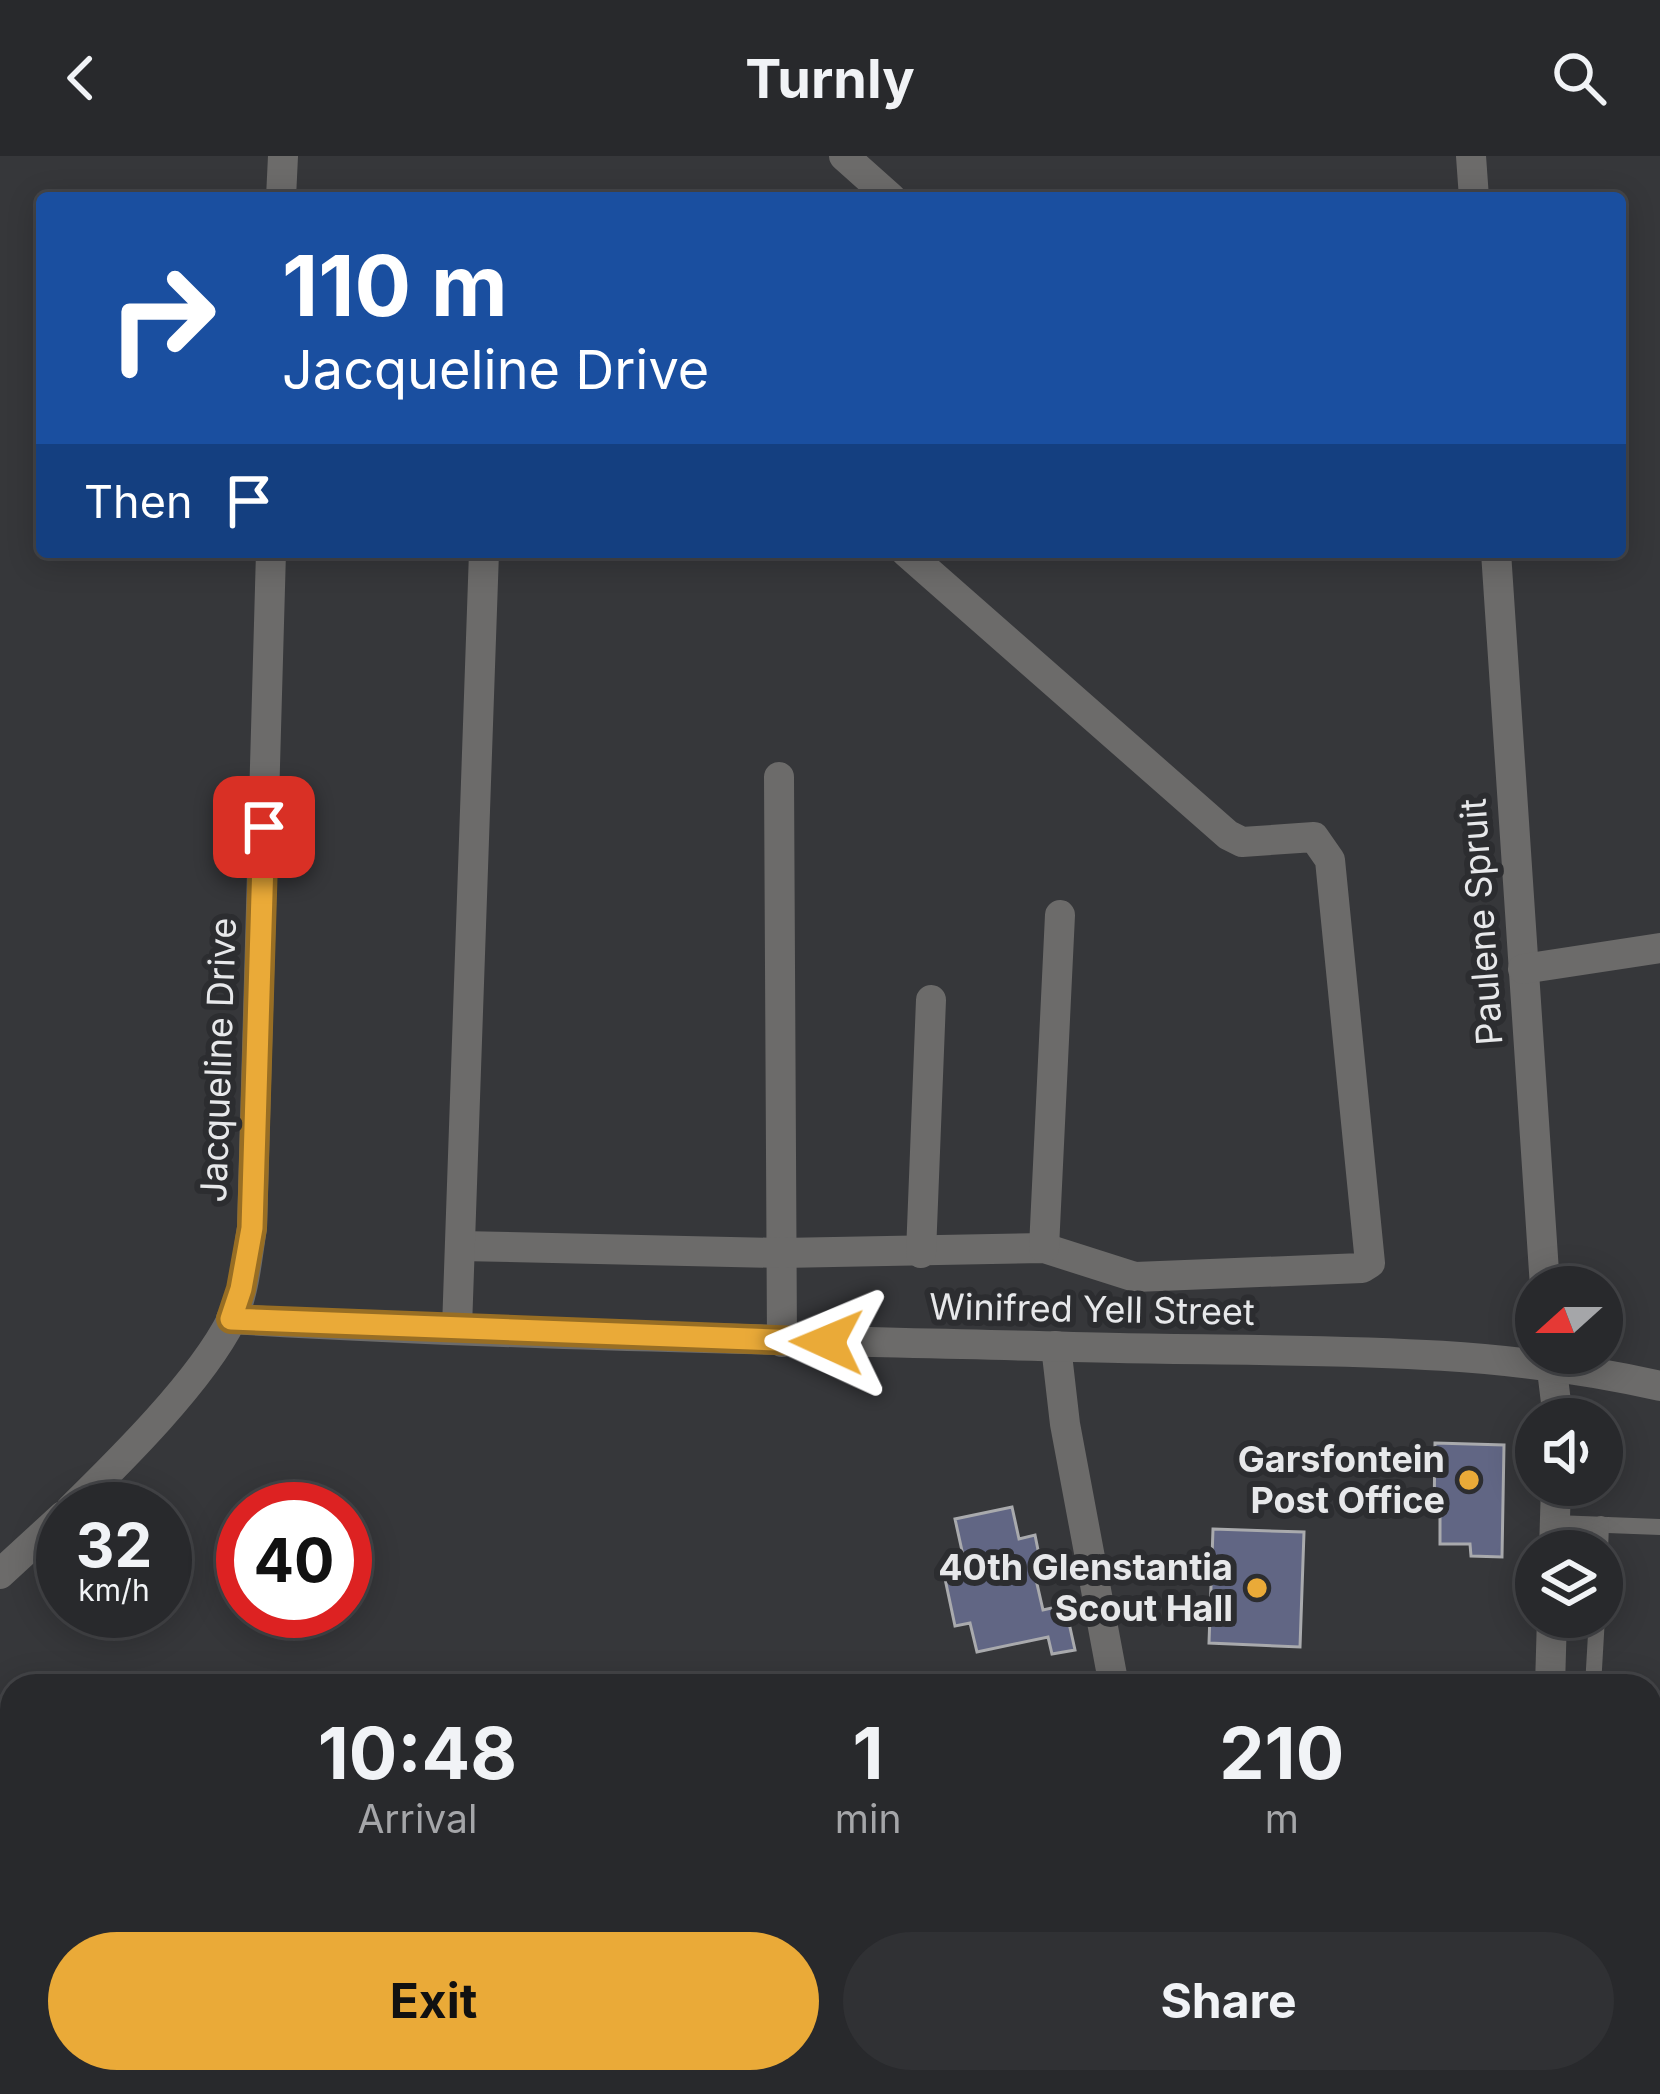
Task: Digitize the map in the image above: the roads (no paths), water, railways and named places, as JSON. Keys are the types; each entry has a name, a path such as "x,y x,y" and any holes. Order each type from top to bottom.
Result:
{"street":[{"path":"281,192 283,156"},
{"path":"844,156 884,192"},
{"path":"1471,156 1474,192"},
{"name":"Jacqueline Drive","path":"96,1482 182,1389 231,1319 241,1289 252,1228 272,558"},
{"path":"457,1328 484,558"},
{"path":"460,1246 781,1253 1044,1248 1135,1277 1362,1268 1370,1263 1330,860 1314,837 1242,842 1228,835 913,558"},
{"name":"Paulene Spruit","path":"1496,558 1544,1266"},
{"path":"779,777 782,1342"},
{"path":"1044,1248 1060,915"},
{"path":"1523,969 1660,948"},
{"path":"921,1253 932,1000"},
{"name":"Winifred Yell Street","path":"231,1319 782,1342 1515,1358"},
{"path":"1056,1346 1071,1458 1112,1674"},
{"name":"Winifred Yell Street","path":"1611,1374 1660,1386"},
{"path":"0,1574 36,1541"},
{"path":"1553,1638 1554,1674"}],"lane":[{"path":"1601,1524 1601,1530"},
{"path":"1579,1530 1601,1524 1660,1526"},
{"path":"1594,1674 1596,1638"}],"place":[{"name":"Garsfontein Post Office","path":"1469,1480"},
{"name":"40th Glenstantia Scout Hall","path":"1257,1588"}]}
